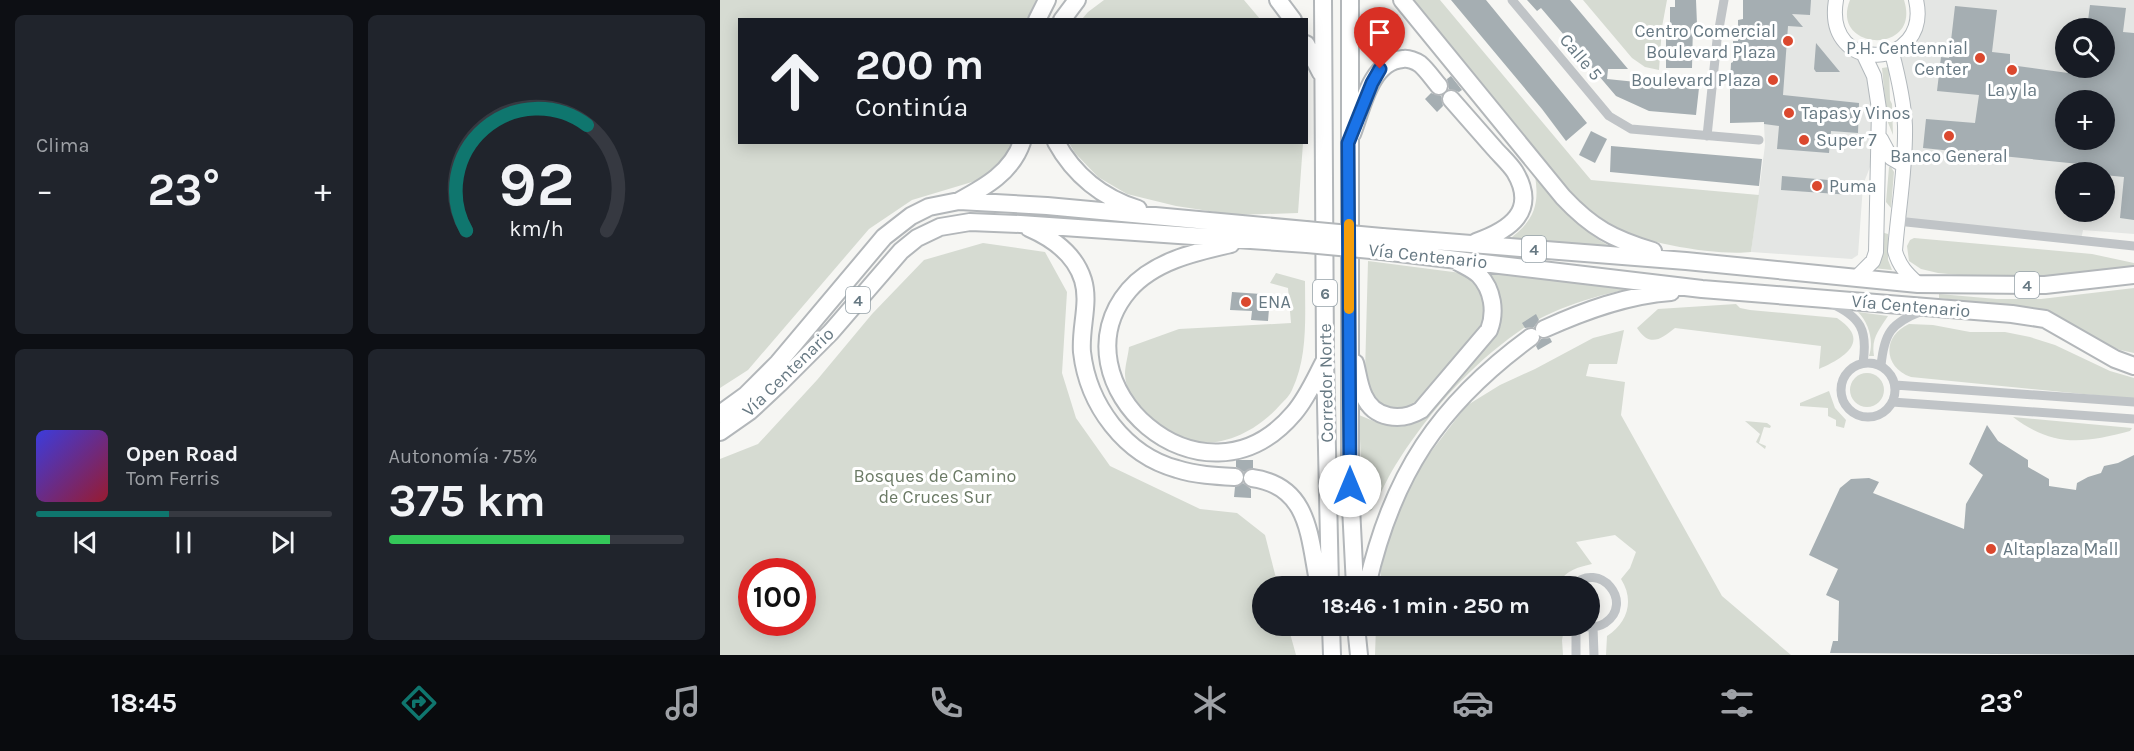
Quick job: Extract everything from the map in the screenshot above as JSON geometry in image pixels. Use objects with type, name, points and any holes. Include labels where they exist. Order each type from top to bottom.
[{"type":"highway","points":[[1038,18],[1047,0]]},
{"type":"highway","points":[[1064,18],[1077,0]]},
{"type":"highway","points":[[1278,0],[1292,18]]},
{"type":"highway","name":"Corredor Norte","points":[[1323,0],[1325,358],[1330,576]]},
{"type":"highway","name":"Corredor Norte","points":[[1350,0],[1349,342],[1350,486],[1354,576]]},
{"type":"highway","points":[[1402,0],[1578,213],[1597,228],[1622,242],[1686,261]]},
{"type":"highway","points":[[1308,48],[1323,78]]},
{"type":"highway","points":[[1348,143],[1372,83],[1380,69],[1392,60],[1406,58],[1419,63],[1439,86]]},
{"type":"highway","points":[[1451,99],[1515,171],[1523,190],[1524,204],[1516,219],[1498,234],[1471,244]]},
{"type":"highway","points":[[958,201],[982,189],[1004,171],[1013,161],[1021,144]]},
{"type":"highway","points":[[1057,144],[1075,170],[1098,190],[1128,206],[1162,217]]},
{"type":"highway","name":"Vía Centenario","points":[[720,414],[746,395],[778,363],[884,237],[919,211],[958,201],[1047,206],[1162,217],[1306,237],[1382,244],[1471,244],[1686,261],[1918,284],[2044,285],[2129,276]]},
{"type":"highway","name":"Vía Centenario","points":[[720,432],[750,411],[831,332],[889,263],[916,238],[940,226],[956,223],[1020,224],[1247,240],[1306,237]]},
{"type":"highway","points":[[1020,224],[1052,240],[1077,266],[1085,290],[1082,335],[1084,365],[1095,399],[1112,424],[1140,451],[1163,465],[1208,475],[1244,477],[1274,483],[1294,497],[1306,526],[1317,576]]},
{"type":"highway","points":[[1247,240],[1175,259],[1150,272],[1129,289],[1110,323],[1107,348],[1111,371],[1131,409],[1140,420],[1163,439],[1192,451],[1217,453],[1244,447],[1273,433],[1295,413],[1312,387],[1325,358]]},
{"type":"highway","name":"Vía Centenario","points":[[1382,244],[1452,258],[1702,289],[2012,314],[2045,320],[2115,359],[2134,366]]},
{"type":"highway","points":[[1349,342],[1364,397],[1374,409],[1384,415],[1402,417],[1421,410],[1489,330],[1493,320],[1491,298],[1485,283],[1478,274],[1452,258]]},
{"type":"highway","points":[[1368,576],[1389,510],[1405,473],[1448,411],[1504,357],[1537,333],[1578,313],[1663,292],[1702,289]]},
{"type":"highway","points":[[2045,320],[2116,352],[2134,357]]},
{"type":"highway","points":[[1358,636],[1359,655]]},
{"type":"street","name":"Calle 5","points":[[1512,0],[1609,116],[1631,129],[1707,136]]},
{"type":"street","points":[[1724,0],[1717,40],[1707,136],[1760,140]]},
{"type":"street","points":[[1836,0],[1833,14],[1838,33],[1852,49],[1864,55],[1878,56],[1892,53],[1904,45],[1912,35],[1917,22],[1916,0]]},
{"type":"street","points":[[1892,53],[1898,75],[1905,125],[1904,165],[1895,251],[1897,261],[1904,272],[1918,284]]},
{"type":"street","points":[[1856,278],[1873,261],[1876,252],[1880,134],[1877,90],[1874,76],[1864,55]]},
{"type":"street","points":[[1880,134],[1891,158],[1904,165]]},
{"type":"street","points":[[1878,183],[1889,216],[1897,221],[2134,246]]},
{"type":"street","points":[[1820,298],[1848,314],[1860,325],[1864,335],[1863,363]]},
{"type":"street","points":[[1881,366],[1887,333],[1904,319],[1931,307]]},
{"type":"street","points":[[1863,363],[1881,366],[1892,377],[1895,385],[1892,402],[1883,412],[1869,417],[1854,412],[1843,398],[1841,389],[1843,380],[1848,372],[1863,363]]},
{"type":"street","points":[[1895,385],[2134,402]]},
{"type":"street","points":[[1892,402],[2134,419]]},
{"type":"street","points":[[1600,580],[1609,584],[1616,599],[1613,615],[1600,626]]},
{"type":"street","points":[[1576,636],[1576,655]]},
{"type":"street","points":[[1593,636],[1594,655]]},
{"type":"shaded area","points":[[1783,0],[1836,0],[1833,14],[1874,76],[1874,134],[1870,167],[1863,185],[1858,255],[1852,259],[1751,252],[1765,145],[1761,64]]},
{"type":"shaded area","points":[[1916,0],[2134,0],[2134,234],[2083,230],[2081,240],[1897,221],[1903,165],[1892,53],[1904,45]]},
{"type":"green space","points":[[720,0],[1036,0],[1027,18],[738,18],[738,144],[1010,144],[999,167],[982,179],[912,200],[869,229],[748,370],[720,388]]},
{"type":"green space","points":[[1104,0],[1244,0],[1259,18],[1083,18]]},
{"type":"green space","points":[[1413,0],[1440,0],[1591,180],[1759,195],[1751,252],[1719,252],[1661,243],[1627,234],[1598,219],[1582,206],[1550,172]]},
{"type":"green space","points":[[1583,0],[1667,0],[1662,27],[1659,70],[1645,67],[1632,58]]},
{"type":"green space","points":[[1850,0],[1904,0],[1906,18],[1900,31],[1889,38],[1876,40],[1863,37],[1852,29],[1847,17]]},
{"type":"green space","points":[[1889,67],[1893,135],[1887,120],[1882,68]]},
{"type":"green space","points":[[1070,144],[1303,144],[1298,213],[1235,215],[1176,206],[1127,194],[1098,177]]},
{"type":"green space","points":[[1889,167],[1894,172],[1891,208],[1886,202]]},
{"type":"green space","points":[[1535,176],[1580,225],[1600,241],[1612,247],[1507,241],[1523,227],[1533,213],[1536,197]]},
{"type":"green space","points":[[1881,232],[1888,234],[1888,260],[1892,270],[1873,268]]},
{"type":"green space","points":[[1914,238],[2092,254],[2134,263],[2134,267],[2039,279],[2009,280],[1938,273],[1921,269],[1909,261],[1907,246]]},
{"type":"green space","name":"Bosques de Camino de Cruces Sur","points":[[983,243],[1045,252],[1067,292],[1062,373],[1076,418],[1110,466],[1200,509],[1237,513],[1265,535],[1275,576],[1252,576],[1252,636],[1291,636],[1296,655],[720,655],[720,459],[758,444],[817,380],[872,314],[924,260]]},
{"type":"green space","points":[[1368,261],[1461,273],[1478,284],[1485,296],[1485,322],[1413,408],[1393,410],[1386,408],[1374,399],[1367,383],[1365,373]]},
{"type":"green space","points":[[1482,271],[1650,286],[1581,301],[1532,323],[1501,345],[1453,389],[1412,440],[1396,464],[1372,510],[1363,511],[1359,415],[1392,426],[1412,424],[1432,408],[1460,378],[1486,347],[1495,333],[1501,316],[1499,294],[1488,276]]},
{"type":"green space","points":[[1276,273],[1305,281],[1305,323],[1301,364],[1287,397],[1255,427],[1235,437],[1213,443],[1201,443],[1176,437],[1151,421],[1133,399],[1127,386],[1125,371],[1129,347],[1179,329],[1291,323],[1288,288],[1270,283]]},
{"type":"green space","points":[[2134,288],[2134,353],[2120,350],[2005,306],[1939,298],[1939,294],[1997,299],[2041,299]]},
{"type":"green space","points":[[1736,304],[1740,308],[1750,310],[1837,318],[1847,326],[1853,341],[1845,354],[1819,369],[1821,346],[1675,328],[1656,340],[1651,340],[1637,328],[1658,309]]},
{"type":"green space","points":[[1858,312],[1888,316],[1875,339],[1874,356],[1869,356],[1870,332]]},
{"type":"green space","points":[[1909,324],[1933,325],[1970,332],[2005,332],[2055,345],[2110,371],[2134,378],[2134,399],[1911,377],[1895,366],[1889,351],[1894,336]]},
{"type":"green space","points":[[1624,330],[1617,364],[1589,364],[1586,376],[1625,382],[1621,415],[1722,596],[1791,655],[1606,655],[1607,636],[1620,625],[1627,611],[1628,595],[1621,579],[1630,568],[1636,552],[1615,535],[1576,542],[1592,564],[1580,567],[1564,576],[1381,576],[1390,533],[1404,495],[1424,461],[1466,406],[1500,385],[1593,338]]},
{"type":"green space","points":[[1867,373],[1879,378],[1884,390],[1879,402],[1867,407],[1855,402],[1850,390],[1855,378]]},
{"type":"green space","points":[[1829,391],[1835,408],[1846,420],[1844,428],[1836,426],[1836,420],[1828,416],[1828,408],[1800,406],[1800,403]]},
{"type":"green space","points":[[2013,417],[2132,428],[2130,431],[2098,438],[2070,440],[2042,434]]},
{"type":"green space","points":[[1745,421],[1767,423],[1771,426],[1770,428],[1764,427],[1759,443],[1766,446],[1765,449],[1756,442],[1760,434]]},
{"type":"green space","points":[[1376,636],[1563,636],[1563,655],[1375,655]]},
{"type":"building","points":[[1451,0],[1486,0],[1587,123],[1566,141]]},
{"type":"building","points":[[1527,0],[1570,0],[1628,69],[1608,69],[1607,79],[1656,84],[1666,89],[1666,85],[1699,88],[1696,115],[1649,111],[1616,96],[1541,8],[1537,11]]},
{"type":"building","points":[[1675,0],[1696,0],[1697,24],[1693,24],[1692,68],[1666,68],[1666,29],[1670,29],[1670,7],[1675,7]]},
{"type":"building","points":[[1743,0],[1811,0],[1810,15],[1792,14],[1803,27],[1788,26],[1783,95],[1859,103],[1858,133],[1831,131],[1829,153],[1777,149],[1779,126],[1764,124],[1764,122],[1730,123],[1733,41],[1738,41],[1738,20],[1743,19]]},
{"type":"building","points":[[2090,5],[2126,8],[2123,32],[2134,33],[2134,220],[2120,218],[2124,177],[2115,176],[2115,162],[2060,162],[1923,148],[1926,119],[1975,123],[1979,95],[1937,91],[1941,57],[1949,58],[1955,6],[1997,10],[1992,52],[2010,54],[2010,65],[2055,71],[2055,78],[2115,78],[2115,18],[2088,18]]},
{"type":"building","points":[[1816,43],[1840,72],[1816,72],[1814,69]]},
{"type":"building","points":[[1451,76],[1462,90],[1459,92],[1449,89],[1447,79]]},
{"type":"building","points":[[1431,93],[1441,96],[1443,106],[1437,112],[1425,99]]},
{"type":"building","points":[[1591,131],[1607,139],[1595,163],[1579,155]]},
{"type":"building","points":[[1611,146],[1762,159],[1759,186],[1610,172]]},
{"type":"building","name":"Puma","points":[[1782,176],[1852,182],[1851,195],[1781,190]]},
{"type":"building","name":"ENA","points":[[1232,292],[1261,294],[1260,309],[1269,309],[1268,321],[1251,320],[1252,311],[1230,310]]},
{"type":"building","points":[[1536,314],[1539,320],[1534,327],[1525,328],[1522,323]]},
{"type":"building","points":[[1550,338],[1552,342],[1538,350],[1536,346],[1541,339]]},
{"type":"building","name":"Altaplaza Mall","points":[[1987,425],[1998,441],[2028,460],[2028,467],[2049,479],[2049,486],[2076,490],[2077,483],[2101,473],[2104,466],[2118,463],[2134,455],[2134,655],[1830,653],[1833,641],[1838,641],[1839,601],[1826,595],[1838,569],[1809,555],[1840,488],[1851,479],[1869,478],[1879,482],[1873,493],[1964,529],[1966,504],[1983,475],[1969,464]]},
{"type":"building","points":[[1236,460],[1253,460],[1253,468],[1244,472],[1236,467]]},
{"type":"building","points":[[1243,483],[1251,489],[1251,498],[1234,497],[1235,487]]},
{"type":"slow traffic","points":[[1349,224],[1349,309]]},
{"type":"place","name":"Centro Comercial Boulevard Plaza","points":[[1788,41]]},
{"type":"place","name":"P.H. Centennial Center","points":[[1980,58]]},
{"type":"place","name":"La y la","points":[[2012,70]]},
{"type":"place","name":"Boulevard Plaza","points":[[1773,80]]},
{"type":"place","name":"Tapas y Vinos","points":[[1789,113]]},
{"type":"place","name":"Banco General","points":[[1949,136]]},
{"type":"place","name":"Super 7","points":[[1804,140]]},
{"type":"place","name":"Puma","points":[[1817,186]]},
{"type":"place","name":"ENA","points":[[1246,302]]},
{"type":"place","name":"Altaplaza Mall","points":[[1991,549]]},
{"type":"route","points":[[1350,486],[1348,143],[1380,69]]}]
